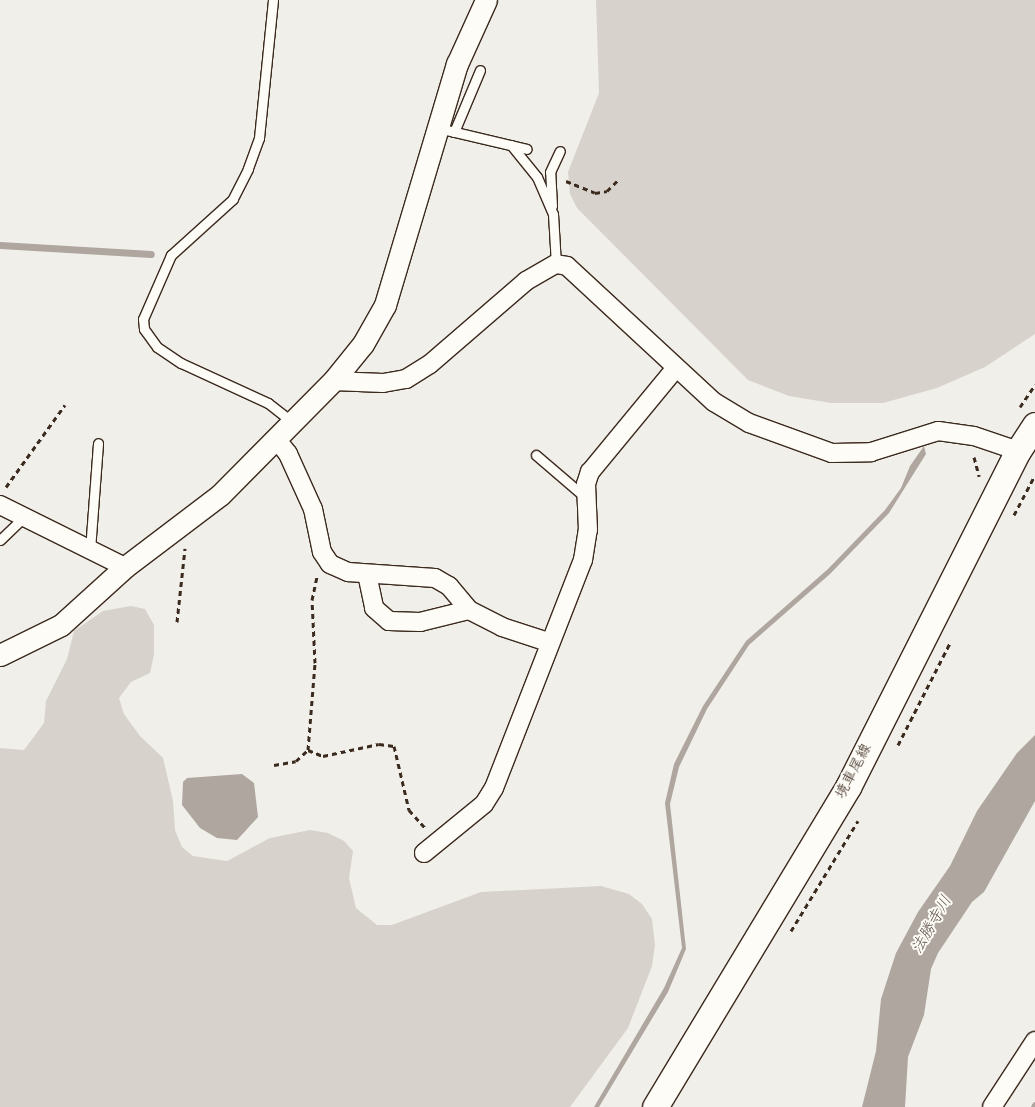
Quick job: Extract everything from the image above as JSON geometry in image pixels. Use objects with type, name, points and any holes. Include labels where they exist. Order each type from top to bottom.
[{"type":"main road","name":"境車尾線","points":[[655,1107],[848,787],[1018,451],[1025,420]]},
{"type":"street","points":[[2,657],[61,625],[125,567],[220,495],[334,381],[363,344],[385,306],[446,130],[457,64],[486,0]]},
{"type":"street","points":[[334,381],[383,383],[406,379],[430,364],[526,281],[556,264],[567,266],[675,369],[714,402],[749,423],[832,453],[872,452],[938,431],[974,436],[1018,451]]},
{"type":"street","points":[[424,853],[484,804],[494,788],[548,642],[583,560],[588,530],[586,484],[590,472],[675,369]]},
{"type":"street","points":[[276,439],[288,454],[313,509],[322,552],[330,564],[348,572],[436,578],[449,586],[469,610],[502,627],[548,642]]},
{"type":"street","points":[[0,505],[125,567]]},
{"type":"street","points":[[367,574],[374,608],[389,621],[420,622],[469,610]]},
{"type":"street","points":[[992,1107],[1035,1041]]},
{"type":"lane","points":[[273,0],[259,138],[248,169],[233,198],[171,255],[143,319],[144,329],[157,347],[180,363],[268,403],[292,422]]},
{"type":"lane","points":[[480,70],[446,130],[527,148]]},
{"type":"lane","points":[[511,145],[539,181],[553,214]]},
{"type":"lane","points":[[556,264],[550,174],[560,151]]},
{"type":"lane","points":[[539,181],[550,174]]},
{"type":"lane","points":[[90,550],[98,443]]},
{"type":"lane","points":[[536,454],[586,498]]},
{"type":"lane","points":[[0,540],[25,516]]},
{"type":"path","points":[[550,174],[595,193],[607,191],[618,180]]},
{"type":"path","points":[[1025,420],[1035,385]]},
{"type":"path","points":[[0,496],[65,405]]},
{"type":"path","points":[[177,622],[187,521]]},
{"type":"path","points":[[274,765],[296,761],[308,750],[315,663],[312,600],[322,552]]},
{"type":"path","points":[[308,750],[323,756],[379,744],[394,746],[409,810],[440,840]]},
{"type":"shaded area","points":[[596,0],[1035,0],[1035,334],[985,367],[937,388],[883,403],[831,403],[789,396],[748,380],[577,208],[570,194],[568,172],[599,93]]},
{"type":"shaded area","points":[[131,606],[145,609],[154,625],[154,654],[150,673],[131,682],[119,698],[124,714],[140,736],[163,758],[173,801],[175,830],[182,847],[193,856],[227,861],[270,838],[310,830],[328,833],[344,841],[353,851],[349,878],[356,908],[377,925],[392,925],[481,892],[601,886],[629,894],[642,904],[652,919],[655,945],[652,966],[628,1028],[570,1107],[0,1107],[0,748],[24,750],[44,723],[46,701],[67,659],[74,631],[103,611]]},
{"type":"water","points":[[924,446],[926,454],[889,513],[830,574],[749,645],[707,709],[679,767],[670,804],[686,949],[668,992],[599,1107],[594,1107],[664,988],[682,948],[665,803],[674,764],[703,706],[746,641],[828,569],[885,510],[901,488],[910,466]]},
{"type":"water","name":"法勝寺川","points":[[1035,735],[1035,801],[984,892],[972,902],[938,953],[931,969],[924,1015],[908,1057],[905,1107],[862,1107],[876,1051],[881,999],[896,953],[918,912],[950,866],[977,811],[1017,753]]},
{"type":"water","points":[[242,774],[254,783],[258,817],[237,840],[217,838],[200,828],[182,805],[183,782],[187,778]]},
{"type":"waterway","points":[[0,245],[151,254]]}]
